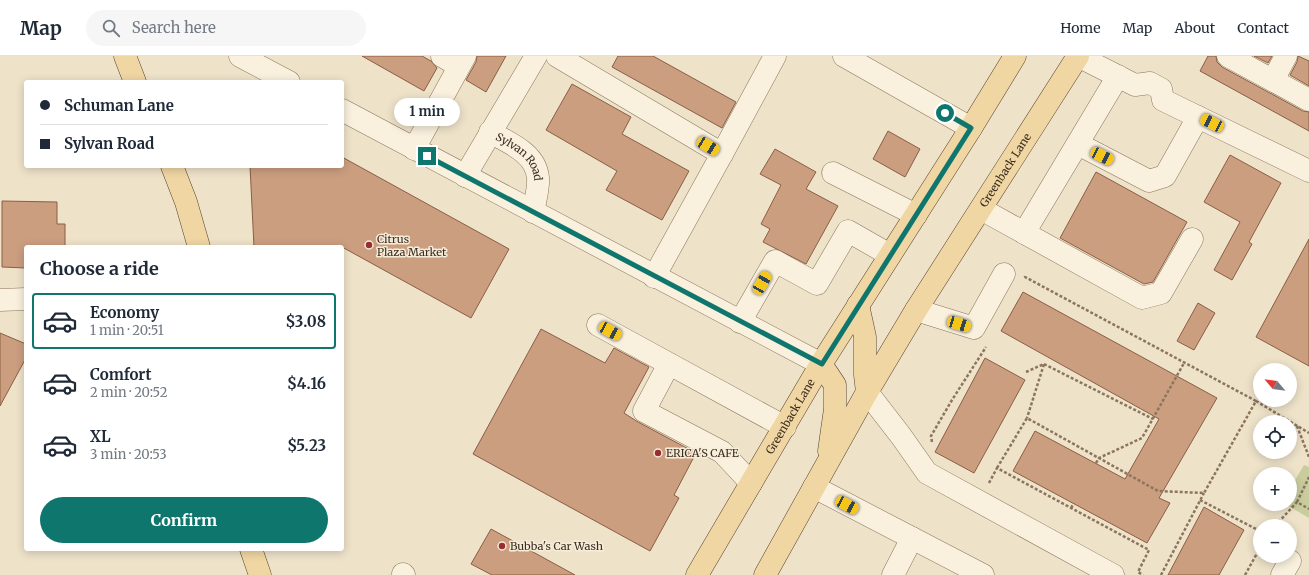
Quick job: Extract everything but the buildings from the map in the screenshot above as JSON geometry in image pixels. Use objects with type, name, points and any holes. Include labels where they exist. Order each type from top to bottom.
[{"type":"main road","points":[[125,56],[134,80]]},
{"type":"main road","name":"Greenback Lane","points":[[697,575],[858,305],[1015,56]]},
{"type":"main road","name":"Greenback Lane","points":[[765,575],[867,392],[916,310],[1078,56]]},
{"type":"main road","points":[[173,168],[186,202],[198,245]]},
{"type":"main road","points":[[858,305],[865,337],[864,371],[867,392]]},
{"type":"main road","points":[[822,364],[835,384],[835,410],[827,464]]},
{"type":"main road","points":[[252,551],[260,575]]},
{"type":"street","points":[[240,56],[285,80]]},
{"type":"street","points":[[465,176],[536,56]]},
{"type":"street","points":[[557,56],[722,154]]},
{"type":"street","points":[[654,277],[774,56]]},
{"type":"street","points":[[844,56],[971,128]]},
{"type":"street","points":[[1078,56],[1127,80],[1150,83],[1161,89],[1163,100],[1309,171]]},
{"type":"street","points":[[1228,56],[1309,100]]},
{"type":"street","points":[[1273,80],[1286,56]]},
{"type":"street","points":[[414,149],[455,59]]},
{"type":"street","points":[[1024,233],[1078,144],[1127,80]]},
{"type":"street","points":[[344,111],[654,277],[822,364]]},
{"type":"street","points":[[1078,144],[1149,181],[1165,176],[1198,117]]},
{"type":"street","name":"Sylvan Road","points":[[490,132],[519,149],[531,159],[539,179],[533,212]]},
{"type":"street","points":[[833,172],[916,215]]},
{"type":"street","points":[[981,209],[1142,298],[1161,293],[1192,239]]},
{"type":"street","points":[[740,322],[775,261],[817,284],[848,231],[890,255]]},
{"type":"street","points":[[916,310],[974,328],[1013,279]]},
{"type":"street","points":[[0,300],[24,299]]},
{"type":"street","points":[[598,325],[785,427]]},
{"type":"street","points":[[670,364],[644,412],[722,452],[751,483]]},
{"type":"street","points":[[867,392],[927,473],[1113,575]]},
{"type":"street","points":[[814,487],[912,538],[969,572]]},
{"type":"street","points":[[893,575],[912,538]]},
{"type":"path","points":[[1013,279],[1025,276],[1253,399]]},
{"type":"path","points":[[932,444],[931,436],[988,343]]},
{"type":"path","points":[[1096,464],[1099,458],[1142,438],[1184,363]]},
{"type":"path","points":[[1044,364],[1153,419]]},
{"type":"path","points":[[1026,372],[1044,364]]},
{"type":"path","points":[[988,485],[1027,418],[1044,364]]},
{"type":"path","points":[[1162,575],[1200,500],[1253,406]]},
{"type":"path","points":[[1266,407],[1280,415]]},
{"type":"path","points":[[1027,418],[1158,491],[1204,493]]},
{"type":"path","points":[[1297,425],[1309,432]]},
{"type":"path","points":[[1297,425],[1309,457]]},
{"type":"path","points":[[997,468],[1149,550],[1138,572],[1143,575]]},
{"type":"path","points":[[1309,477],[1297,502],[1309,509]]},
{"type":"path","points":[[1200,500],[1253,527]]},
{"type":"path","points":[[1071,508],[1074,504]]},
{"type":"path","points":[[1281,519],[1289,511]]},
{"type":"path","points":[[1245,575],[1253,561]]},
{"type":"green space","points":[[1304,465],[1309,467],[1309,518],[1297,511],[1297,477]]},
{"type":"place","name":"Citrus Plaza Market","points":[[369,245]]},
{"type":"place","name":"ERICA'S CAFE","points":[[658,453]]},
{"type":"place","name":"Bubba's Car Wash","points":[[502,546]]},
{"type":"route","points":[[427,156],[822,364],[971,128],[945,113]]}]
